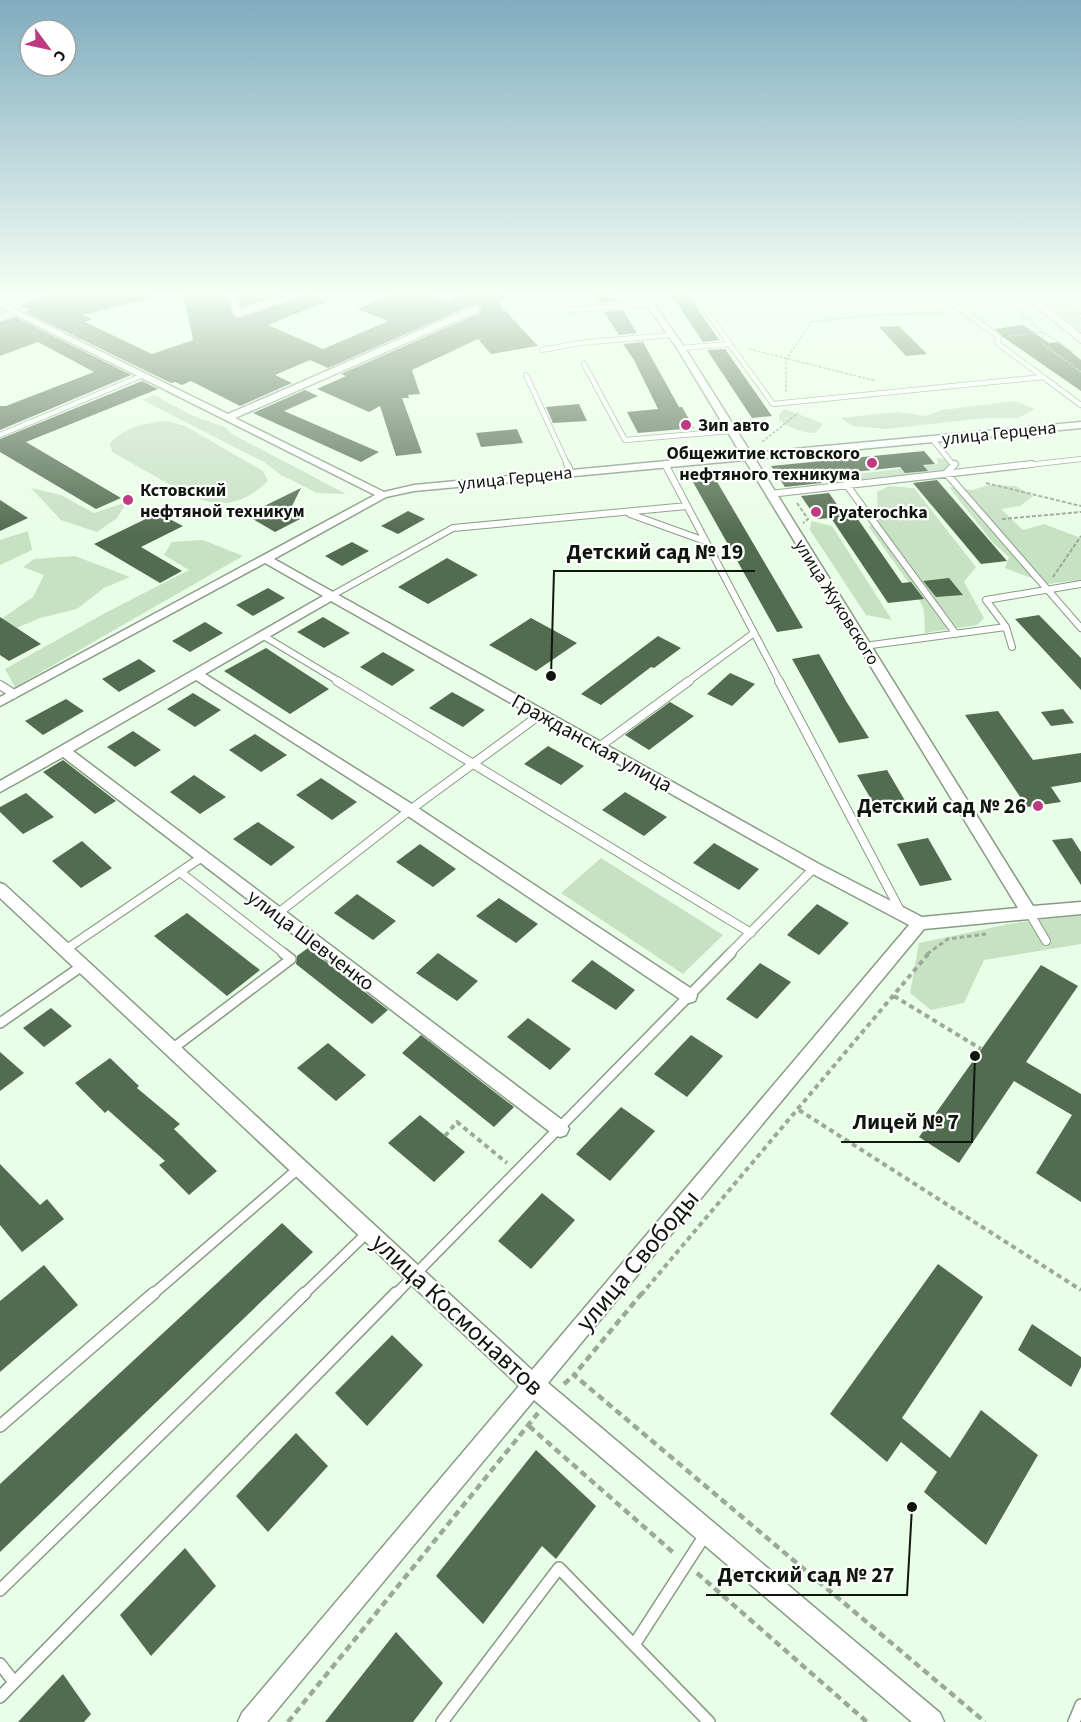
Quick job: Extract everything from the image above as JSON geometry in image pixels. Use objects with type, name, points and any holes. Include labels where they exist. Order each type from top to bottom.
[{"type":"street","points":[[136,373],[383,495]]},
{"type":"street","points":[[226,418],[328,373]]},
{"type":"street","name":"улица Жуковского","points":[[696,373],[1030,914]]},
{"type":"street","name":"улица Герцена","points":[[0,702],[383,495],[414,488],[1081,425]]},
{"type":"street","name":"Гражданская улица","points":[[266,559],[814,868],[920,923]]},
{"type":"street","points":[[0,787],[331,596]]},
{"type":"street","points":[[196,674],[410,810],[689,996]]},
{"type":"street","name":"улица Шевченко","points":[[63,750],[560,1129]]},
{"type":"street","name":"улица Космонавтов","points":[[0,890],[540,1391],[709,1531],[931,1722]]},
{"type":"street","points":[[920,923],[1081,908]]},
{"type":"street","name":"улица Свободы","points":[[251,1722],[540,1391],[920,923]]},
{"type":"lane","points":[[590,373],[625,440],[730,430]]},
{"type":"lane","points":[[751,373],[773,404],[1043,377]]},
{"type":"lane","points":[[1038,373],[1081,405]]},
{"type":"lane","points":[[526,375],[571,473]]},
{"type":"lane","points":[[0,435],[141,376]]},
{"type":"lane","points":[[933,440],[955,465],[946,473]]},
{"type":"lane","points":[[770,494],[1081,459]]},
{"type":"lane","points":[[665,464],[903,914]]},
{"type":"lane","points":[[946,473],[1081,628]]},
{"type":"lane","points":[[846,484],[956,634]]},
{"type":"lane","points":[[331,596],[453,528],[687,506]]},
{"type":"lane","points":[[626,512],[705,541]]},
{"type":"lane","points":[[1012,647],[1006,627],[986,600],[1045,588],[1081,584]]},
{"type":"lane","points":[[864,646],[1006,627]]},
{"type":"lane","points":[[599,747],[754,633]]},
{"type":"lane","points":[[262,635],[751,933]]},
{"type":"lane","points":[[0,685],[14,694]]},
{"type":"lane","points":[[277,914],[410,810],[541,714]]},
{"type":"lane","points":[[65,950],[202,857]]},
{"type":"lane","points":[[0,1696],[416,1276],[814,868]]},
{"type":"lane","points":[[172,1049],[291,958],[180,872]]},
{"type":"lane","points":[[1030,914],[1046,941]]},
{"type":"lane","points":[[0,1023],[82,966]]},
{"type":"lane","points":[[0,1426],[300,1167]]},
{"type":"lane","points":[[0,1590],[369,1231]]},
{"type":"lane","points":[[634,1645],[709,1531]]},
{"type":"lane","points":[[442,1722],[559,1568],[709,1722]]},
{"type":"lane","points":[[0,1664],[14,1682]]},
{"type":"lane","points":[[1074,1722],[1081,1705]]},
{"type":"path","points":[[755,447],[799,414],[789,402],[785,386],[785,373]]},
{"type":"path","points":[[842,373],[879,382]]},
{"type":"path","points":[[980,482],[1081,506]]},
{"type":"path","points":[[987,520],[1081,512]]},
{"type":"path","points":[[1045,588],[1081,536]]},
{"type":"path","points":[[288,1722],[529,1426],[540,1391],[574,1376],[930,951],[948,939],[993,933]]},
{"type":"path","points":[[894,996],[981,1049]]},
{"type":"path","points":[[799,1110],[1081,1290]]},
{"type":"path","points":[[445,1136],[457,1122],[517,1172]]},
{"type":"path","points":[[574,1376],[985,1722]]},
{"type":"green space","points":[[154,395],[193,416],[225,427],[232,434],[346,494],[317,493],[281,475],[264,462],[142,400]]},
{"type":"green space","points":[[1015,401],[1035,409],[1018,418],[986,418],[885,429],[853,426],[840,418],[897,412],[926,416],[942,410]]},
{"type":"green space","points":[[784,409],[822,423],[822,426],[815,433],[792,428],[779,420],[779,415]]},
{"type":"green space","points":[[167,421],[185,426],[263,471],[268,481],[242,499],[217,503],[205,501],[179,490],[112,452],[110,443],[122,433],[144,425]]},
{"type":"green space","points":[[937,458],[956,460],[958,466],[943,479],[889,484],[837,482],[826,478],[938,464]]},
{"type":"green space","points":[[989,485],[1015,486],[1033,496],[1020,506],[1001,509],[1023,530],[1044,524],[1081,538],[1081,580],[1047,584],[1005,568],[1009,557],[993,543],[949,487],[972,490]]},
{"type":"green space","points":[[889,486],[914,488],[976,567],[964,582],[984,618],[977,625],[925,633],[924,611],[918,596],[869,527],[878,516],[877,492]]},
{"type":"green space","points":[[31,488],[61,495],[94,513],[127,502],[117,518],[97,532],[61,520]]},
{"type":"green space","points":[[811,521],[832,526],[892,620],[866,615],[810,530]]},
{"type":"green space","points":[[28,531],[32,550],[0,565],[0,540]]},
{"type":"green space","points":[[203,540],[243,556],[15,687],[5,669],[107,612],[189,570],[164,555],[172,542]]},
{"type":"green space","points":[[75,556],[130,577],[104,588],[77,609],[40,618],[0,635],[0,620],[33,597],[44,575],[23,567],[34,559]]},
{"type":"green space","points":[[601,858],[723,935],[683,974],[561,893]]},
{"type":"green space","points":[[1081,915],[1081,944],[984,960],[964,1003],[931,1010],[910,993],[919,943],[1014,923]]},
{"type":"building","points":[[90,373],[131,375],[0,430],[0,406],[6,406]]},
{"type":"building","points":[[151,373],[279,373],[275,375],[292,383],[240,406],[191,381],[182,385],[171,383]]},
{"type":"building","points":[[413,373],[420,394],[402,398],[422,453],[396,456],[380,406],[369,412],[317,389],[346,376],[341,374]]},
{"type":"building","points":[[641,373],[660,373],[694,428],[638,433],[627,412],[658,409]]},
{"type":"building","points":[[722,373],[742,373],[772,416],[752,418]]},
{"type":"building","points":[[1056,373],[1081,373],[1081,391]]},
{"type":"building","points":[[142,381],[158,389],[26,442],[121,498],[96,509],[0,452],[0,439]]},
{"type":"building","points":[[305,390],[318,396],[284,411],[379,452],[361,462],[253,413]]},
{"type":"building","points":[[579,404],[587,421],[553,423],[546,407]]},
{"type":"building","points":[[517,429],[523,443],[481,447],[476,433]]},
{"type":"building","name":"Общежитие кстовского нефтяного техникума","points":[[924,451],[935,464],[923,465],[928,471],[905,473],[900,467],[816,476],[822,483],[785,487],[771,466]]},
{"type":"building","points":[[716,480],[803,628],[777,632],[693,482]]},
{"type":"building","points":[[937,480],[1007,561],[981,564],[913,483]]},
{"type":"building","points":[[301,488],[290,510],[304,517],[275,532],[246,515]]},
{"type":"building","points":[[829,493],[845,516],[836,517],[855,515],[902,583],[911,582],[924,599],[888,603],[831,518],[817,519],[801,496]]},
{"type":"building","points":[[0,500],[28,518],[0,531]]},
{"type":"building","points":[[408,511],[425,519],[398,534],[381,526]]},
{"type":"building","points":[[158,513],[183,526],[141,547],[182,571],[160,583],[94,544]]},
{"type":"building","points":[[352,542],[369,551],[342,566],[325,556]]},
{"type":"building","points":[[447,558],[478,575],[428,604],[398,587]]},
{"type":"building","points":[[949,578],[963,595],[936,597],[923,581]]},
{"type":"building","points":[[268,588],[285,598],[253,616],[236,605]]},
{"type":"building","points":[[1039,615],[1081,658],[1081,690],[1015,619]]},
{"type":"building","points":[[0,617],[41,644],[9,661],[0,655]]},
{"type":"building","points":[[323,617],[350,633],[324,648],[297,632]]},
{"type":"building","points":[[531,618],[577,643],[536,671],[489,645]]},
{"type":"building","points":[[205,622],[223,633],[190,652],[172,641]]},
{"type":"building","points":[[658,636],[681,648],[654,668],[651,667],[601,705],[581,694]]},
{"type":"building","points":[[266,648],[329,689],[290,714],[224,671]]},
{"type":"building","points":[[383,652],[415,670],[392,686],[360,667]]},
{"type":"building","points":[[819,654],[869,738],[839,743],[792,659]]},
{"type":"building","points":[[139,659],[156,671],[119,692],[102,679]]},
{"type":"building","points":[[730,673],[755,684],[732,706],[707,694]]},
{"type":"building","points":[[452,692],[485,710],[463,727],[429,708]]},
{"type":"building","points":[[193,693],[221,710],[195,727],[167,709]]},
{"type":"building","points":[[66,699],[84,711],[43,735],[25,721]]},
{"type":"building","points":[[670,702],[694,716],[649,750],[625,735]]},
{"type":"building","points":[[1063,709],[1074,723],[1051,726],[1041,712]]},
{"type":"building","points":[[998,711],[1033,760],[1081,753],[1081,782],[1051,787],[1061,802],[1027,807],[965,715]]},
{"type":"building","points":[[133,731],[161,750],[135,767],[107,747]]},
{"type":"building","points":[[255,734],[287,755],[261,772],[229,750]]},
{"type":"building","points":[[548,746],[584,766],[561,785],[524,764]]},
{"type":"building","points":[[63,760],[116,801],[95,814],[43,772]]},
{"type":"building","points":[[887,770],[910,809],[879,813],[857,775]]},
{"type":"building","points":[[194,775],[226,797],[200,814],[170,792]]},
{"type":"building","points":[[321,778],[357,802],[332,820],[296,795]]},
{"type":"building","points":[[625,792],[667,817],[644,836],[602,810]]},
{"type":"building","points":[[26,793],[54,817],[23,834],[0,812],[0,807]]},
{"type":"building","points":[[258,822],[295,847],[271,866],[233,839]]},
{"type":"building","points":[[928,838],[952,880],[920,886],[897,844]]},
{"type":"building","points":[[1072,838],[1081,852],[1081,885],[1052,840]]},
{"type":"building","points":[[82,841],[112,868],[81,888],[52,861]]},
{"type":"building","points":[[714,843],[759,869],[739,890],[693,863]]},
{"type":"building","points":[[420,844],[456,869],[433,887],[396,862]]},
{"type":"building","points":[[357,894],[396,921],[373,940],[334,913]]},
{"type":"building","points":[[499,898],[538,924],[516,943],[476,916]]},
{"type":"building","points":[[817,904],[849,923],[819,955],[787,935]]},
{"type":"building","points":[[187,913],[260,970],[227,996],[154,936]]},
{"type":"building","points":[[308,948],[388,1010],[372,1024],[296,964],[297,956]]},
{"type":"building","points":[[438,953],[478,981],[457,1001],[416,973]]},
{"type":"building","points":[[592,960],[635,990],[616,1010],[571,981]]},
{"type":"building","points":[[760,963],[791,982],[757,1019],[726,999]]},
{"type":"building","points":[[1041,965],[1078,986],[1026,1062],[1081,1094],[1081,1202],[1036,1173],[1072,1115],[1014,1081],[959,1163],[919,1137]]},
{"type":"building","points":[[51,1008],[72,1026],[44,1047],[23,1028]]},
{"type":"building","points":[[528,1018],[571,1049],[550,1070],[507,1037]]},
{"type":"building","points":[[421,1035],[514,1107],[494,1127],[402,1053]]},
{"type":"building","points":[[691,1035],[723,1056],[687,1097],[654,1074]]},
{"type":"building","points":[[328,1043],[366,1075],[336,1101],[297,1068]]},
{"type":"building","points":[[0,1052],[24,1073],[0,1091]]},
{"type":"building","points":[[110,1058],[139,1086],[137,1088],[180,1124],[174,1129],[217,1171],[189,1195],[159,1165],[165,1161],[108,1110],[105,1113],[75,1083]]},
{"type":"building","points":[[621,1107],[655,1131],[610,1181],[576,1154]]},
{"type":"building","points":[[420,1115],[465,1152],[434,1182],[388,1143]]},
{"type":"building","points":[[0,1164],[40,1205],[47,1199],[64,1219],[22,1252],[0,1225]]},
{"type":"building","points":[[542,1193],[575,1220],[531,1269],[498,1241]]},
{"type":"building","points":[[282,1223],[313,1252],[0,1552],[0,1484]]},
{"type":"building","points":[[938,1264],[983,1297],[902,1418],[950,1458],[981,1410],[1038,1455],[986,1545],[924,1492],[937,1472],[901,1442],[887,1462],[830,1414]]},
{"type":"building","points":[[44,1265],[78,1305],[0,1372],[0,1301]]},
{"type":"building","points":[[1032,1324],[1081,1357],[1081,1367],[1071,1387],[1018,1350]]},
{"type":"building","points":[[392,1335],[423,1365],[367,1426],[335,1393]]},
{"type":"building","points":[[296,1433],[328,1466],[268,1532],[236,1496]]},
{"type":"building","points":[[536,1450],[596,1506],[556,1559],[542,1546],[483,1624],[436,1576]]},
{"type":"building","points":[[185,1548],[216,1586],[151,1656],[120,1615]]},
{"type":"building","points":[[396,1632],[443,1683],[413,1722],[325,1722]]},
{"type":"building","points":[[63,1674],[91,1714],[84,1722],[18,1722]]},
{"type":"place","name":"Зип авто","points":[[686,425]]},
{"type":"place","name":"Общежитие кстовского нефтяного техникума","points":[[872,463]]},
{"type":"place","name":"Кстовский нефтяной техникум","points":[[128,500]]},
{"type":"place","name":"Pyaterochka","points":[[816,512]]},
{"type":"place","name":"Детский сад № 19","points":[[551,676]]},
{"type":"place","name":"Детский сад № 26","points":[[1038,806]]},
{"type":"place","name":"Лицей № 7","points":[[975,1056]]},
{"type":"place","name":"Детский сад № 27","points":[[912,1507]]}]
